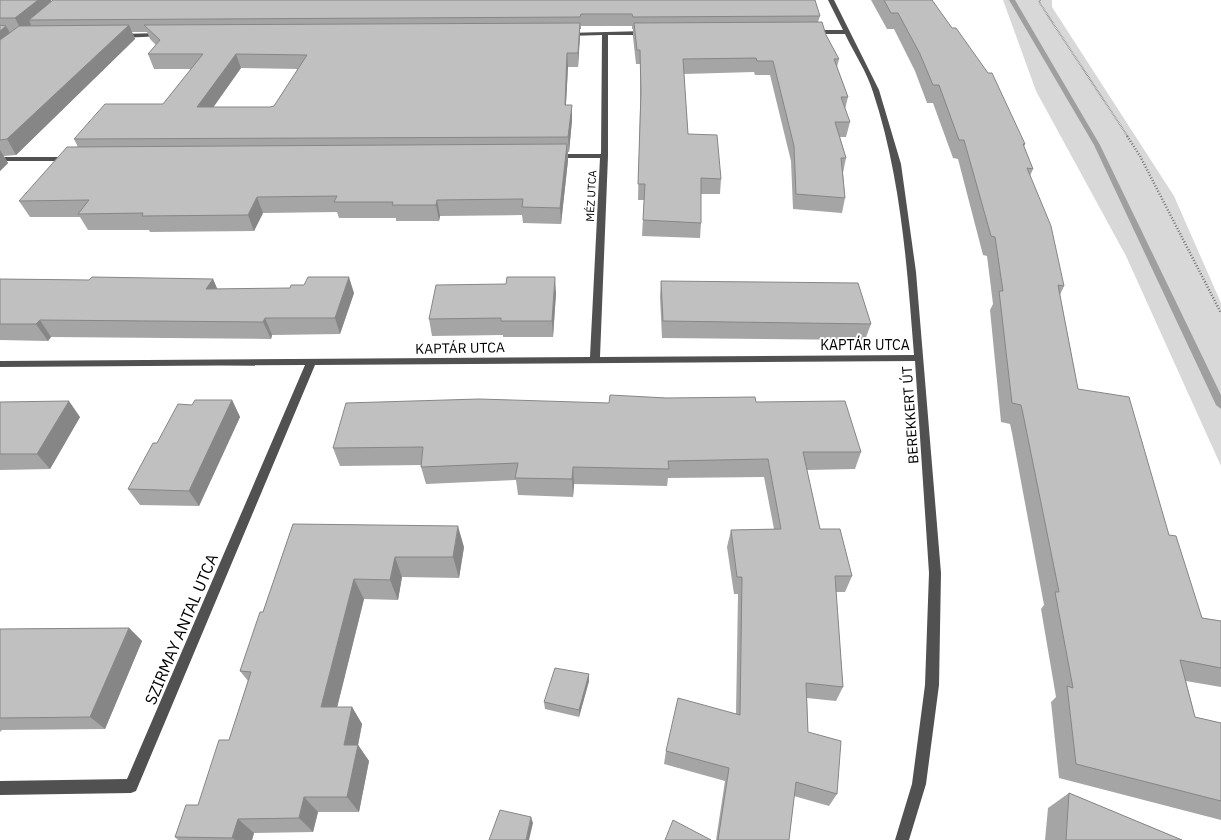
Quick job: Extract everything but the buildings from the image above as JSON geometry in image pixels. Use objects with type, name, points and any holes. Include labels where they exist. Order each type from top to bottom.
[{"type":"street","name":"BEREKKERT ÚT","points":[[831,0],[876,90],[897,164],[912,272],[920,358],[935,573],[932,685],[919,784],[902,840]]},
{"type":"street","points":[[808,32],[847,32]]},
{"type":"street","points":[[556,34],[654,33]]},
{"type":"street","name":"MÉZ UTCA","points":[[595,360],[604,156],[605,34]]},
{"type":"street","points":[[114,36],[173,35]]},
{"type":"street","points":[[544,156],[604,156]]},
{"type":"street","points":[[0,159],[79,158]]},
{"type":"street","name":"KAPTÁR UTCA","points":[[0,364],[312,364],[920,358]]},
{"type":"street","name":"SZIRMAY ANTAL UTCA","points":[[0,788],[131,786],[312,364]]},
{"type":"path","points":[[1040,0],[1039,2],[1140,156],[1221,313]]},
{"type":"shaded area","points":[[1003,0],[1052,0],[1052,7],[1174,196],[1221,303],[1221,466],[1126,256],[1036,91]]},
{"type":"waterway","points":[[1012,0],[1097,145],[1221,405]]}]
